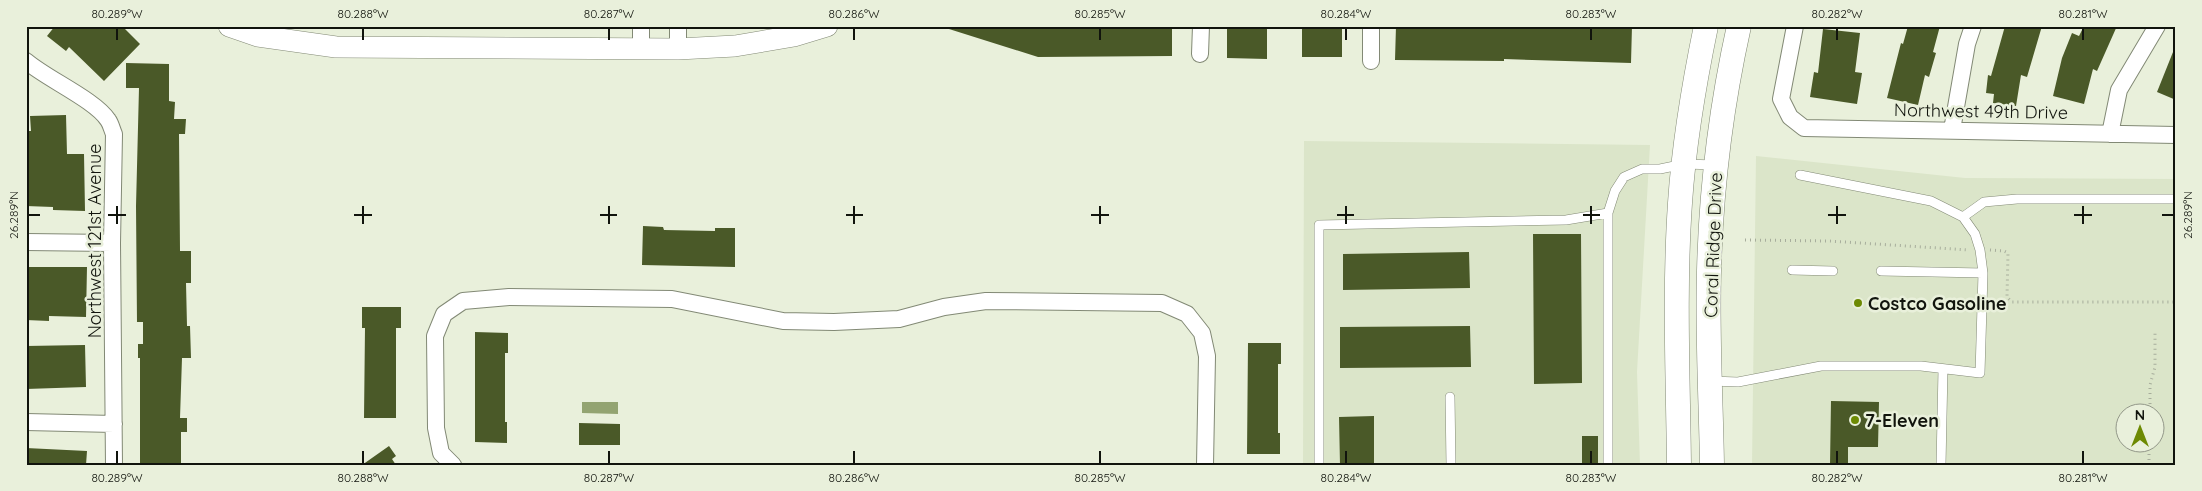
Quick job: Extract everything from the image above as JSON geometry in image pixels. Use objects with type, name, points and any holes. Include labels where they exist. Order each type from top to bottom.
[{"type":"main road","name":"Coral Ridge Drive","points":[[1680,465],[1677,292],[1680,210],[1694,88],[1706,26]]},
{"type":"main road","name":"Coral Ridge Drive","points":[[1712,465],[1709,266],[1716,165],[1739,26]]},
{"type":"street","points":[[229,26],[258,36],[336,46],[678,49],[735,46],[794,36],[827,26]]},
{"type":"street","points":[[642,26],[642,48]]},
{"type":"street","points":[[678,26],[678,49]]},
{"type":"street","points":[[1200,54],[1201,26]]},
{"type":"street","points":[[1371,26],[1371,61]]},
{"type":"street","name":"Northwest 49th Drive","points":[[1795,26],[1781,99],[1790,117],[1804,128],[2176,135]]},
{"type":"street","points":[[1952,130],[1967,44],[1973,26]]},
{"type":"street","points":[[2110,134],[2119,90],[2157,26]]},
{"type":"street","name":"Northwest 121st Avenue","points":[[26,61],[38,71],[95,107],[108,119],[114,134],[112,243],[114,465]]},
{"type":"street","points":[[26,242],[112,243]]},
{"type":"street","points":[[453,465],[441,453],[436,428],[434,336],[444,314],[463,301],[518,297],[672,299],[783,321],[898,319],[944,307],[986,302],[1162,303],[1187,314],[1202,333],[1207,356],[1205,465]]},
{"type":"street","points":[[26,422],[114,424]]},
{"type":"lane","points":[[1608,465],[1608,213],[1615,191],[1624,177],[1642,169],[1660,169],[1684,164],[1716,165]]},
{"type":"lane","points":[[1711,381],[1738,382],[1821,366],[1921,366],[1980,373],[1983,272],[1980,250],[1975,234],[1962,217],[1931,201],[1800,175]]},
{"type":"lane","points":[[1962,217],[1984,202],[2017,199],[2176,199]]},
{"type":"lane","points":[[1319,465],[1319,225],[1566,220],[1608,213]]},
{"type":"lane","points":[[1792,270],[1833,271]]},
{"type":"lane","points":[[1882,272],[1983,272]]},
{"type":"lane","points":[[1942,465],[1943,369]]},
{"type":"lane","points":[[1450,397],[1451,465]]},
{"type":"path","points":[[2150,404],[2150,385],[2155,367],[2155,331]]},
{"type":"shaded area","points":[[1304,141],[1650,145],[1637,372],[1640,465],[1303,465]]},
{"type":"shaded area","points":[[1756,156],[1965,178],[2176,179],[2176,465],[1752,465]]},
{"type":"shaded area","points":[[582,402],[618,402],[618,414],[582,413]]},
{"type":"building","points":[[55,26],[122,26],[140,44],[104,81],[69,47],[66,51],[47,36]]},
{"type":"building","points":[[949,26],[1172,26],[1172,56],[1038,57],[949,29]]},
{"type":"building","points":[[1227,26],[1267,26],[1267,59],[1227,58]]},
{"type":"building","points":[[1302,26],[1342,26],[1342,57],[1302,57]]},
{"type":"building","points":[[1396,26],[1632,26],[1631,63],[1504,59],[1504,61],[1395,60]]},
{"type":"building","points":[[1908,26],[1940,26],[1933,52],[1936,53],[1929,77],[1925,75],[1918,105],[1887,98],[1901,43],[1903,44]]},
{"type":"building","points":[[2005,26],[2042,26],[2027,77],[2021,75],[2016,106],[1993,103],[1994,94],[1986,93],[1988,75],[1991,76]]},
{"type":"building","points":[[2084,26],[2117,26],[2097,71],[2093,69],[2084,104],[2053,96],[2062,58],[2072,33],[2079,36]]},
{"type":"building","points":[[1823,29],[1860,33],[1855,72],[1862,73],[1857,104],[1810,97],[1814,72],[1818,73]]},
{"type":"building","points":[[2176,47],[2176,100],[2157,92]]},
{"type":"building","points":[[126,63],[169,64],[169,101],[175,102],[174,119],[186,119],[185,134],[179,134],[180,251],[191,251],[191,283],[186,283],[187,326],[190,326],[191,358],[182,358],[180,418],[187,418],[187,432],[181,432],[181,465],[140,464],[140,358],[138,358],[138,344],[143,344],[143,322],[137,322],[136,206],[139,88],[126,88]]},
{"type":"building","points":[[66,115],[67,154],[84,154],[85,211],[53,210],[53,207],[26,206],[26,131],[31,131],[30,116]]},
{"type":"building","points":[[643,226],[663,227],[664,230],[715,231],[715,228],[735,228],[735,267],[642,265]]},
{"type":"building","points":[[1533,234],[1581,234],[1582,383],[1534,384]]},
{"type":"building","points":[[1469,252],[1470,288],[1343,290],[1343,254]]},
{"type":"building","points":[[26,267],[87,267],[86,317],[49,316],[49,321],[26,320]]},
{"type":"building","points":[[362,307],[401,307],[401,328],[396,328],[396,418],[364,418],[365,328],[362,328]]},
{"type":"building","points":[[1470,326],[1471,367],[1340,368],[1340,327]]},
{"type":"building","points":[[475,332],[508,333],[508,353],[505,353],[505,422],[507,422],[507,443],[475,442]]},
{"type":"building","points":[[1248,343],[1281,343],[1281,364],[1278,364],[1278,433],[1280,433],[1280,454],[1247,454]]},
{"type":"building","points":[[85,345],[86,387],[26,389],[26,346]]},
{"type":"building","name":"7-Eleven","points":[[1831,401],[1879,402],[1878,447],[1848,447],[1848,465],[1830,465]]},
{"type":"building","points":[[1374,416],[1374,465],[1340,465],[1339,417]]},
{"type":"building","points":[[579,423],[620,424],[620,445],[579,445]]},
{"type":"building","points":[[1582,436],[1598,436],[1598,465],[1582,465]]},
{"type":"building","points":[[389,446],[396,456],[392,459],[396,465],[362,465]]},
{"type":"building","points":[[26,448],[87,451],[86,465],[26,465]]},
{"type":"place","name":"Costco Gasoline","points":[[1858,303]]},
{"type":"place","name":"7-Eleven","points":[[1855,420]]}]
